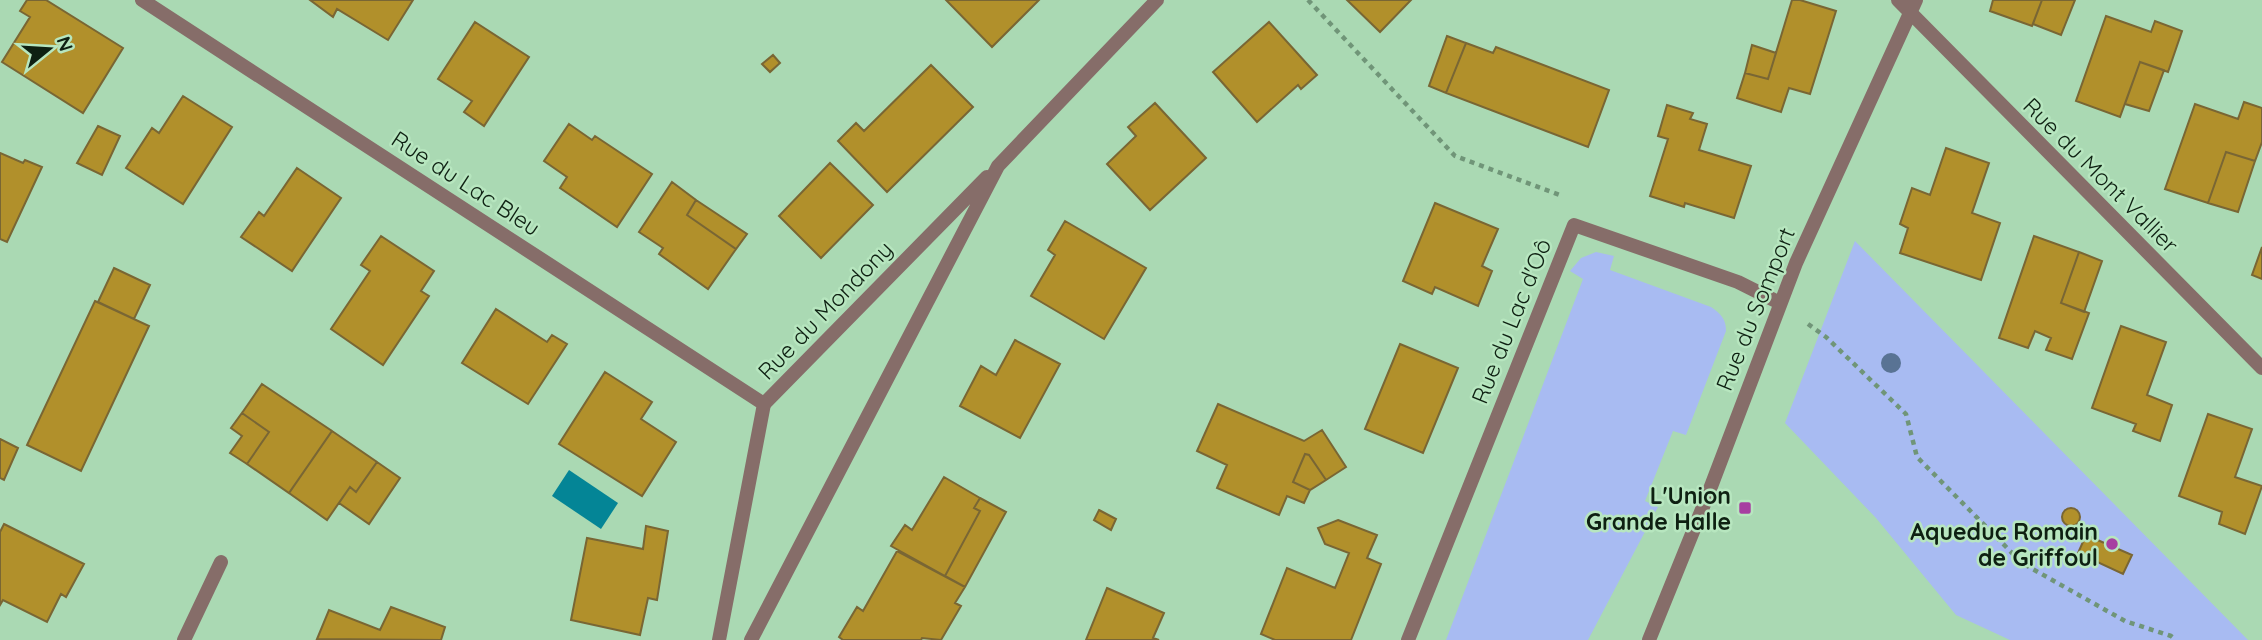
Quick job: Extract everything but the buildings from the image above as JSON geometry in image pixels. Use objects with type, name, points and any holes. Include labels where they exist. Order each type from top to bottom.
[{"type":"street","name":"Rue du Lac Bleu","points":[[142,0],[764,404]]},
{"type":"street","name":"Rue du Mondony","points":[[719,640],[764,404],[1157,0]]},
{"type":"street","points":[[1898,0],[1913,6]]},
{"type":"street","name":"Rue du Somport","points":[[1649,640],[1801,251],[1913,6]]},
{"type":"street","name":"Rue du Mont Vallier","points":[[1913,6],[2262,368]]},
{"type":"street","name":"Rue du Mondony","points":[[751,640],[998,166]]},
{"type":"street","name":"Rue du Lac d'Oô","points":[[1408,640],[1574,225],[1738,282],[1780,303]]},
{"type":"street","points":[[184,640],[221,562]]},
{"type":"path","points":[[1308,0],[1455,156],[1573,200],[1574,225]]},
{"type":"path","points":[[1780,303],[1826,337],[1906,414],[1917,457],[2022,564],[2125,621],[2176,640]]},
{"type":"shaded area","points":[[1855,241],[2248,640],[2010,640],[1956,615],[1876,518],[1785,423]]},
{"type":"shaded area","points":[[1596,252],[1614,256],[1610,270],[1711,307],[1724,320],[1726,331],[1686,435],[1673,431],[1645,501],[1658,507],[1588,640],[1446,640],[1583,279],[1570,271],[1581,258]]},
{"type":"shaded area","points":[[569,470],[618,503],[601,529],[552,496]]},
{"type":"place","name":"L'Union Grande Halle","points":[[1745,508]]},
{"type":"place","name":"Aqueduc Romain de Griffoul","points":[[2112,544]]}]
